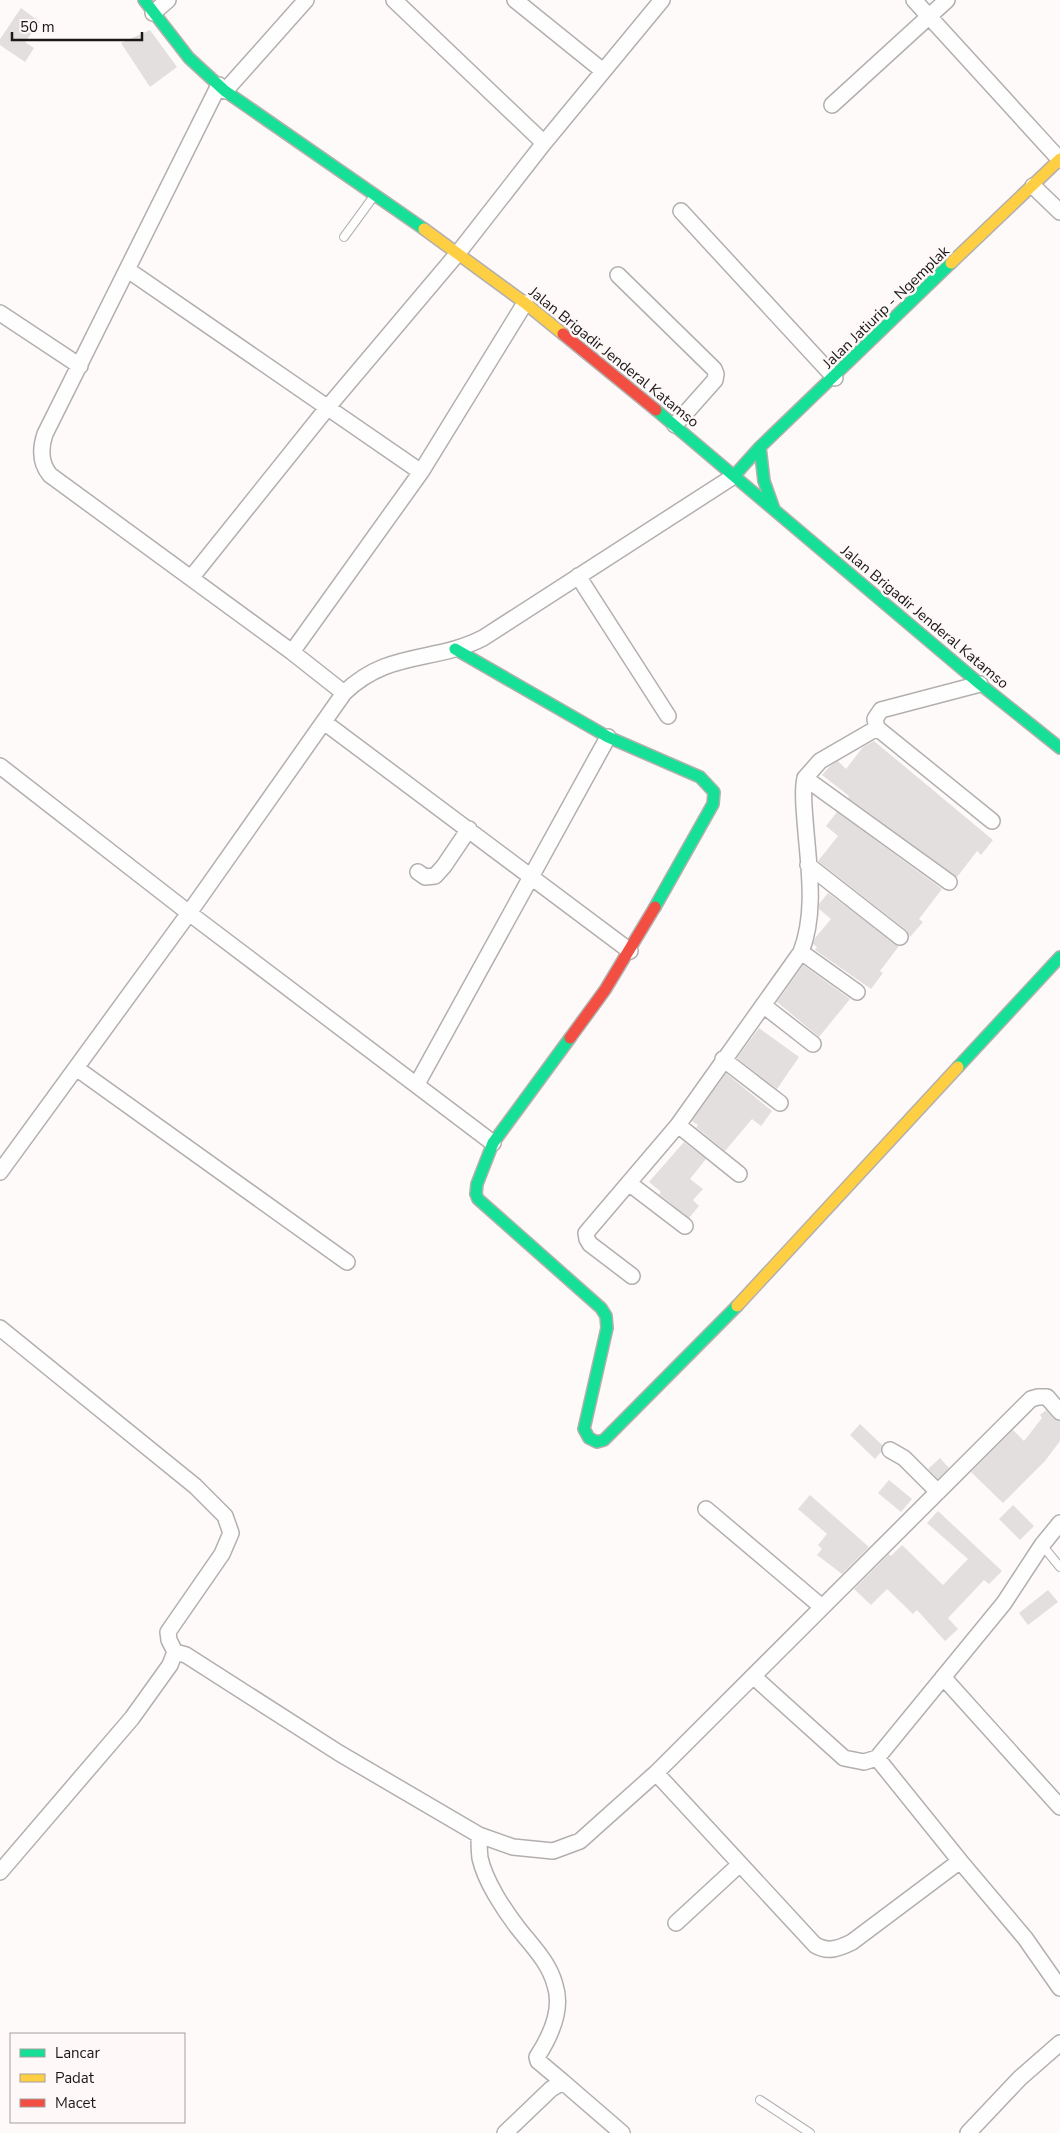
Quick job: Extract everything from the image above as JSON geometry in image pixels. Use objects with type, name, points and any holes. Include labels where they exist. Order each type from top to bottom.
[{"type":"street","name":"Jalan Brigadir Jenderal Katamso","points":[[144,0],[189,58],[222,88],[458,253],[525,303],[775,510],[980,684],[1060,748]]},
{"type":"street","points":[[153,13],[168,0]]},
{"type":"street","points":[[394,0],[544,143]]},
{"type":"street","points":[[516,0],[602,71]]},
{"type":"street","points":[[191,578],[328,407],[458,253],[602,71],[662,0]]},
{"type":"street","points":[[914,0],[1060,160]]},
{"type":"street","points":[[832,106],[947,0]]},
{"type":"street","points":[[301,2],[222,88],[128,270],[42,443],[44,467],[50,475],[292,652],[344,693]]},
{"type":"street","name":"Jalan Jatiurip - Ngemplak","points":[[734,476],[760,447],[835,378],[1060,160]]},
{"type":"street","points":[[1033,186],[1060,212]]},
{"type":"street","points":[[681,212],[835,378]]},
{"type":"street","points":[[128,270],[421,472]]},
{"type":"street","points":[[618,275],[714,369],[716,374],[715,380],[674,426]]},
{"type":"street","points":[[292,652],[421,472],[525,303]]},
{"type":"street","points":[[0,314],[80,366]]},
{"type":"street","points":[[760,447],[764,481],[775,510]]},
{"type":"street","points":[[0,1172],[189,913],[344,693],[368,674],[390,664],[455,650],[507,624],[734,476]]},
{"type":"street","points":[[578,576],[668,716]]},
{"type":"street","points":[[455,650],[608,737],[664,763],[692,772],[708,784],[714,792],[713,804],[630,951],[605,990],[493,1143],[476,1184],[478,1199],[601,1308],[606,1316],[607,1328],[584,1429],[588,1438],[598,1443],[620,1426],[732,1311],[1060,957]]},
{"type":"street","points":[[980,684],[881,710],[875,719],[877,728],[992,821]]},
{"type":"street","points":[[324,722],[630,951]]},
{"type":"street","points":[[632,1276],[590,1244],[586,1233],[630,1184],[678,1125],[723,1059],[801,952],[809,923],[808,865],[803,784],[805,778],[820,761],[877,728]]},
{"type":"street","points":[[416,1084],[608,737]]},
{"type":"street","points":[[0,766],[189,913],[493,1143]]},
{"type":"street","points":[[805,778],[949,882]]},
{"type":"street","points":[[418,872],[425,877],[435,876],[469,829]]},
{"type":"street","points":[[808,865],[900,937]]},
{"type":"street","points":[[801,952],[857,992]]},
{"type":"street","points":[[763,1005],[813,1044]]},
{"type":"street","points":[[723,1059],[780,1103]]},
{"type":"street","points":[[76,1068],[347,1262]]},
{"type":"street","points":[[678,1125],[739,1174]]},
{"type":"street","points":[[630,1184],[685,1226]]},
{"type":"street","points":[[0,1328],[195,1486],[226,1516],[230,1533],[222,1554],[168,1632],[172,1646],[170,1665],[132,1718],[0,1872]]},
{"type":"street","points":[[172,1646],[340,1752],[479,1835],[513,1846],[553,1852],[580,1840],[656,1773],[1031,1399],[1047,1397],[1060,1412]]},
{"type":"street","points":[[890,1450],[904,1458],[938,1492]]},
{"type":"street","points":[[706,1509],[822,1607]]},
{"type":"street","points":[[753,1676],[844,1758],[864,1762],[877,1758],[1004,1603],[1042,1545],[1060,1523]]},
{"type":"street","points":[[943,1677],[1060,1807]]},
{"type":"street","points":[[877,1758],[1025,1938],[1060,1988]]},
{"type":"street","points":[[656,1773],[815,1945],[825,1950],[852,1942],[960,1861]]},
{"type":"street","points":[[479,1835],[480,1858],[498,1899],[540,1954],[556,1986],[556,2009],[552,2031],[538,2057],[538,2061],[622,2133]]},
{"type":"street","points":[[676,1923],[740,1864]]},
{"type":"street","points":[[968,2133],[1020,2078],[1060,2043]]},
{"type":"street","points":[[504,2133],[560,2080]]},
{"type":"lane","points":[[344,237],[375,195]]},
{"type":"lane","points":[[1042,1545],[1060,1567]]},
{"type":"lane","points":[[760,2100],[810,2133]]},
{"type":"building","points":[[21,8],[40,22],[25,42],[34,48],[25,62],[0,45],[0,39]]},
{"type":"building","points":[[150,30],[177,67],[150,87],[121,43]]},
{"type":"building","points":[[874,741],[993,840],[981,855],[977,851],[957,877],[848,798],[849,796],[822,775],[830,766],[838,761],[846,769],[863,747]]},
{"type":"building","points":[[837,812],[942,889],[919,919],[923,922],[910,937],[906,930],[818,861],[838,836],[826,826]]},
{"type":"building","points":[[828,893],[899,946],[880,971],[883,973],[871,989],[815,950],[817,947],[813,944],[815,938],[831,919],[819,909],[819,904]]},
{"type":"building","points":[[803,965],[850,999],[819,1037],[777,1002]]},
{"type":"building","points":[[759,1028],[799,1057],[777,1089],[737,1058]]},
{"type":"building","points":[[726,1073],[772,1111],[761,1126],[752,1119],[725,1151],[696,1127],[698,1125],[692,1121]]},
{"type":"building","points":[[684,1142],[706,1159],[690,1179],[703,1189],[693,1200],[699,1206],[689,1218],[659,1194],[661,1192],[649,1182]]},
{"type":"building","points":[[1046,1410],[1053,1418],[1060,1421],[1060,1441],[1045,1461],[1003,1503],[971,1472],[1013,1430],[1024,1441],[1042,1418],[1040,1415]]},
{"type":"building","points":[[860,1424],[882,1445],[881,1452],[875,1459],[850,1435]]},
{"type":"building","points":[[940,1458],[949,1468],[938,1479],[928,1469]]},
{"type":"building","points":[[889,1480],[912,1499],[901,1512],[878,1493]]},
{"type":"building","points":[[810,1495],[869,1547],[842,1574],[817,1555],[822,1549],[818,1545],[827,1534],[798,1509]]},
{"type":"building","points":[[1013,1505],[1034,1526],[1020,1540],[999,1519]]},
{"type":"building","points":[[938,1511],[1002,1571],[989,1584],[984,1580],[948,1618],[958,1629],[945,1641],[917,1610],[913,1614],[887,1589],[871,1605],[854,1589],[889,1554],[891,1556],[902,1545],[943,1585],[968,1559],[927,1523]]},
{"type":"building","points":[[1048,1590],[1058,1602],[1028,1625],[1019,1613]]},
{"type":"traffic: fast","points":[[144,0],[189,58],[225,91],[424,229]]},
{"type":"traffic: fast","points":[[734,476],[760,447],[951,263]]},
{"type":"traffic: fast","points":[[656,410],[980,684],[1060,748]]},
{"type":"traffic: fast","points":[[760,447],[764,481],[774,509]]},
{"type":"traffic: fast","points":[[455,649],[608,737],[700,777],[714,792],[713,804],[655,907]]},
{"type":"traffic: fast","points":[[958,1067],[1060,957]]},
{"type":"traffic: fast","points":[[570,1038],[493,1143],[477,1184],[476,1194],[478,1199],[601,1308],[606,1316],[607,1328],[584,1429],[589,1438],[597,1442],[604,1440],[737,1306]]},
{"type":"traffic: slow","points":[[951,263],[1060,159]]},
{"type":"traffic: slow","points":[[424,229],[525,303],[563,334]]},
{"type":"traffic: slow","points":[[737,1306],[958,1067]]},
{"type":"traffic: jam","points":[[563,334],[656,410]]},
{"type":"traffic: jam","points":[[570,1038],[605,990],[655,907]]}]
